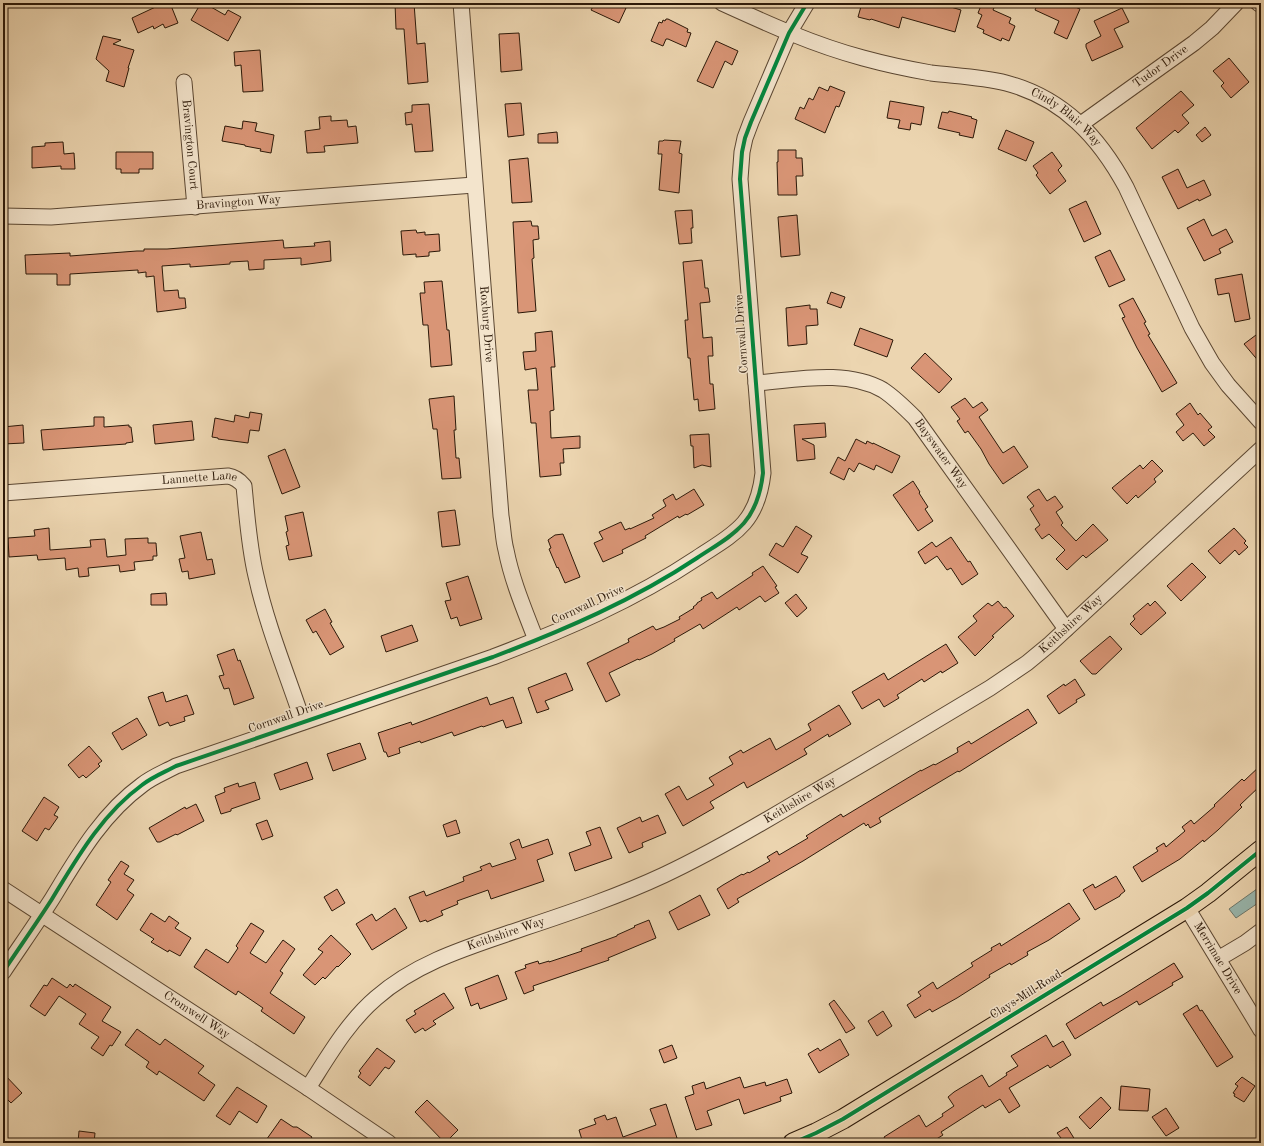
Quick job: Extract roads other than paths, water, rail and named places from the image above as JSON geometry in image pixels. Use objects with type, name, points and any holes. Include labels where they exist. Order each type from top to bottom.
[{"type":"main road","name":"Clays Mill Road","points":[[793,1143],[844,1119],[1187,908],[1261,850]]},
{"type":"street","name":"Roxburg Drive","points":[[460,3],[501,516],[511,571],[536,640]]},
{"type":"street","name":"Cindy Blair Way","points":[[722,3],[789,33],[871,60],[923,71],[1006,83],[1036,95],[1062,110],[1081,124],[1114,164],[1192,328],[1212,363],[1228,385],[1261,422]]},
{"type":"street","name":"Cornwall Drive","points":[[3,972],[74,863],[101,826],[116,808],[142,785],[176,766],[493,657],[597,614],[677,571],[725,539],[744,523],[753,510],[758,497],[762,485],[763,473],[740,179],[741,164],[745,138],[749,128],[789,33],[807,3]]},
{"type":"street","name":"Tudor Drive","points":[[1081,124],[1194,43],[1212,28],[1236,3]]},
{"type":"street","name":"Bravington Court","points":[[184,82],[195,206]]},
{"type":"street","name":"Bravington Way","points":[[3,216],[51,217],[474,185]]},
{"type":"street","name":"Bayswater Way","points":[[756,382],[824,378],[855,380],[882,390],[898,401],[915,418],[1066,630]]},
{"type":"street","name":"Keithshire Way","points":[[308,1088],[338,1041],[357,1016],[375,998],[411,972],[431,962],[498,937],[594,905],[665,875],[729,842],[990,688],[1027,663],[1066,630],[1261,449]]},
{"type":"street","name":"Lannette Lane","points":[[3,493],[228,476],[239,480],[244,486],[250,542],[263,603],[303,722]]},
{"type":"street","name":"Cromwell Way","points":[[3,889],[308,1088],[389,1143]]},
{"type":"street","name":"Merrimac Drive","points":[[1187,908],[1261,1030]]},
{"type":"street","points":[[1218,959],[1245,943],[1261,931]]},
{"type":"water","points":[[1261,886],[1261,901],[1236,918],[1229,909]]}]
